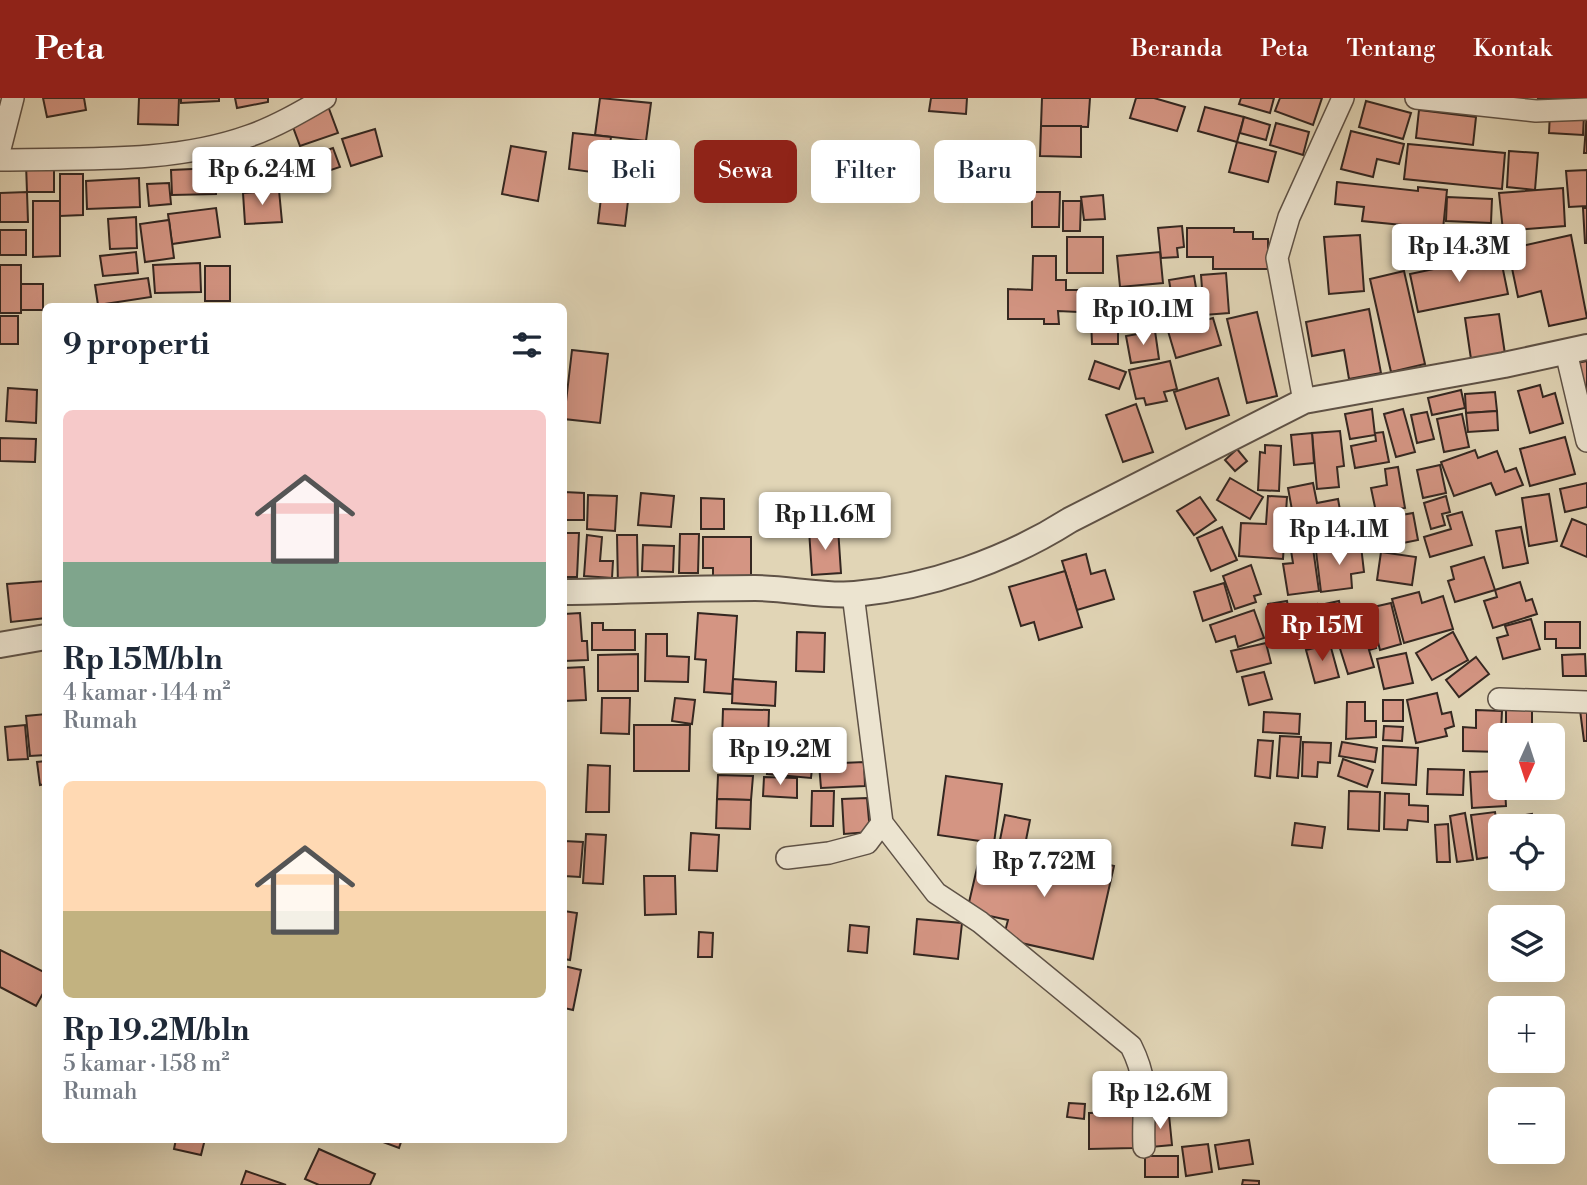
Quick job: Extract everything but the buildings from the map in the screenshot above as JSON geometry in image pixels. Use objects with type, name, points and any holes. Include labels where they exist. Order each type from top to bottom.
[{"type":"street","points":[[0,149],[13,98]]},
{"type":"street","points":[[0,160],[135,156],[202,149],[249,136],[295,116],[325,98]]},
{"type":"street","points":[[1304,401],[1277,258],[1289,217],[1343,98]]},
{"type":"street","points":[[1416,98],[1536,111],[1587,108]]},
{"type":"street","points":[[567,592],[753,588],[853,594],[926,583],[1042,538],[1070,520],[1304,401],[1577,349],[1587,441]]},
{"type":"street","points":[[853,594],[882,823],[936,893],[980,922],[1130,1046],[1140,1065],[1146,1102],[1144,1147]]},
{"type":"street","points":[[0,645],[42,638]]},
{"type":"street","points":[[1499,699],[1587,702]]},
{"type":"street","points":[[787,858],[829,853],[867,843],[882,823]]}]
